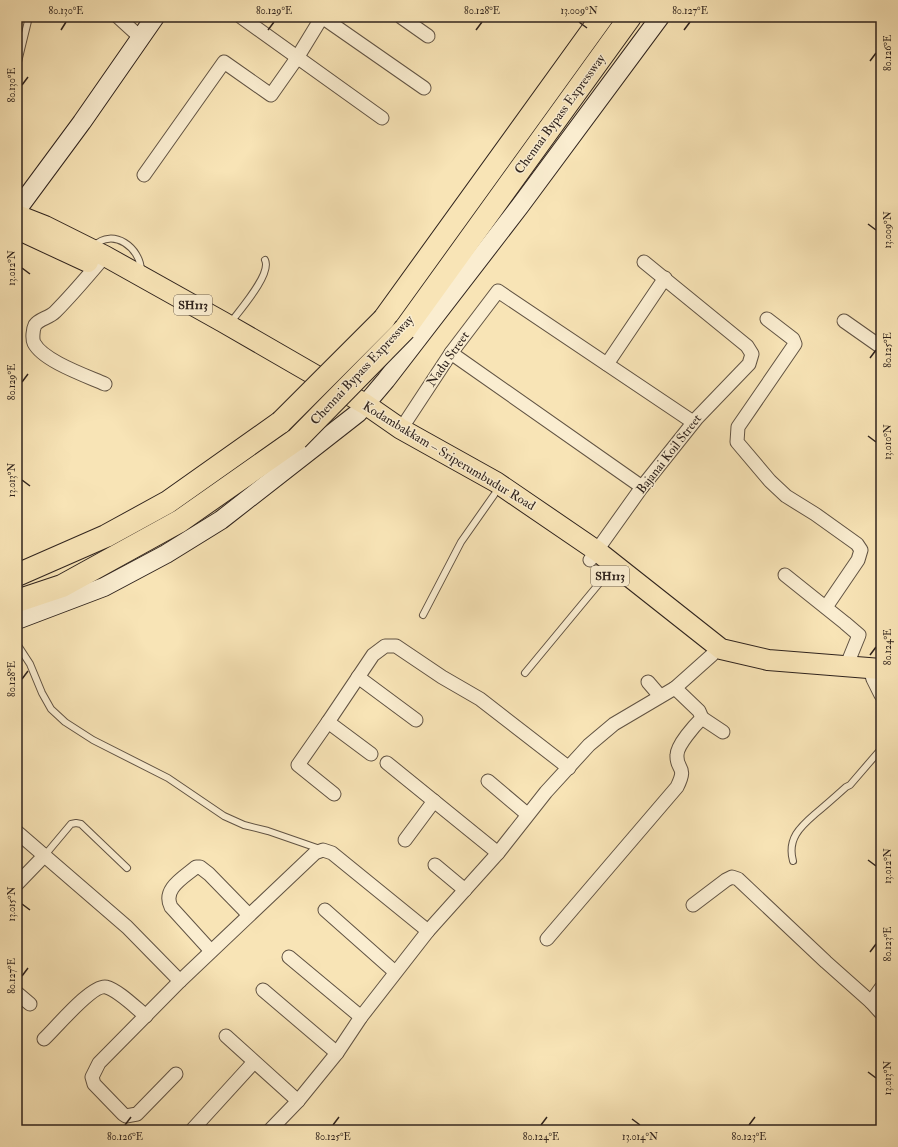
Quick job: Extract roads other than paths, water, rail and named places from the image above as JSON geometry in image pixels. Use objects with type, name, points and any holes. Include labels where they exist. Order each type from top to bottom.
[{"type":"highway","name":"Chennai Bypass Expressway","points":[[17,575],[106,536],[168,502],[280,422],[384,319],[602,17]]},
{"type":"highway","name":"Chennai Bypass Expressway","points":[[17,601],[62,586],[180,521],[297,439],[405,329],[630,17]]},
{"type":"main road","name":"Kodambakkam – Sriperumbudur Road","points":[[17,215],[45,226],[98,257],[206,325],[401,429],[496,482],[593,556],[721,649],[768,660],[846,668],[877,678]]},
{"type":"main road","name":"Kodambakkam – Sriperumbudur Road","points":[[17,229],[98,257],[140,276],[229,325],[494,495],[593,556],[606,574],[712,655],[767,669],[877,678]]},
{"type":"street","points":[[118,17],[141,38]]},
{"type":"street","points":[[17,210],[82,122],[155,17]]},
{"type":"street","points":[[241,17],[382,118]]},
{"type":"street","points":[[144,175],[224,62],[270,95],[297,58],[322,17],[424,88]]},
{"type":"street","points":[[401,17],[428,36]]},
{"type":"street","points":[[17,620],[104,588],[166,554],[221,520],[361,409],[386,380],[520,206],[660,17]]},
{"type":"street","points":[[98,257],[66,302],[49,317],[38,321],[34,327],[33,342],[50,358],[105,384]]},
{"type":"street","points":[[644,262],[665,278],[607,364],[693,422]]},
{"type":"street","name":"Bajanai Koil Street","points":[[593,556],[642,487],[693,422],[749,364],[752,354],[747,346],[665,278]]},
{"type":"street","name":"Nadu Street","points":[[401,429],[451,353],[498,291],[607,364]]},
{"type":"street","points":[[767,318],[793,339],[795,344],[738,427],[736,437],[737,442],[747,456],[786,496],[815,514],[857,544],[861,550],[858,560],[826,606]]},
{"type":"street","points":[[844,321],[881,347]]},
{"type":"street","points":[[451,353],[642,487]]},
{"type":"street","points":[[785,575],[826,606],[859,635],[846,668]]},
{"type":"street","points":[[334,794],[298,765],[373,655],[385,646],[396,646],[442,677],[480,699],[570,768]]},
{"type":"street","points":[[270,1130],[298,1101],[337,1053],[361,1017],[428,931],[498,852],[546,792],[570,768],[589,745],[614,724],[675,688],[712,655]]},
{"type":"street","points":[[358,677],[416,720]]},
{"type":"street","points":[[648,682],[660,696]]},
{"type":"street","points":[[675,688],[699,711],[702,718],[723,732]]},
{"type":"street","points":[[547,939],[677,787],[682,777],[682,769],[676,754],[679,747],[702,718]]},
{"type":"street","points":[[328,722],[371,754]]},
{"type":"street","points":[[387,763],[498,852]]},
{"type":"street","points":[[488,781],[527,814]]},
{"type":"street","points":[[405,840],[434,801]]},
{"type":"street","points":[[17,832],[128,927],[180,981]]},
{"type":"street","points":[[176,1074],[137,1114],[132,1116],[123,1114],[94,1084],[92,1077],[99,1063],[180,981],[314,853],[323,850],[332,853],[428,931]]},
{"type":"street","points":[[17,884],[45,855]]},
{"type":"street","points":[[435,865],[465,890]]},
{"type":"street","points":[[211,951],[171,907],[167,900],[168,893],[174,886],[196,868],[200,867],[209,874],[249,915]]},
{"type":"street","points":[[694,905],[726,880],[732,877],[738,879],[881,1013]]},
{"type":"street","points":[[325,910],[395,972]]},
{"type":"street","points":[[289,958],[361,1017]]},
{"type":"street","points":[[44,1039],[90,994],[99,988],[105,987],[112,990],[146,1016]]},
{"type":"street","points":[[871,1002],[881,988]]},
{"type":"street","points":[[262,990],[337,1053]]},
{"type":"street","points":[[17,993],[30,1004]]},
{"type":"street","points":[[226,1036],[298,1101]]},
{"type":"street","points":[[192,1130],[254,1062]]},
{"type":"lane","points":[[17,66],[29,17]]},
{"type":"lane","points":[[229,325],[242,306],[250,299],[265,270],[265,260]]},
{"type":"lane","points":[[422,615],[461,542],[494,495]]},
{"type":"lane","points":[[526,673],[606,574]]},
{"type":"lane","points":[[17,644],[30,664],[51,710],[65,722],[93,740],[168,778],[224,816],[244,825],[268,831],[323,850]]},
{"type":"lane","points":[[793,862],[791,844],[795,833],[808,819],[850,785],[881,749]]},
{"type":"lane","points":[[45,855],[71,824],[76,823],[81,824],[127,868]]}]
